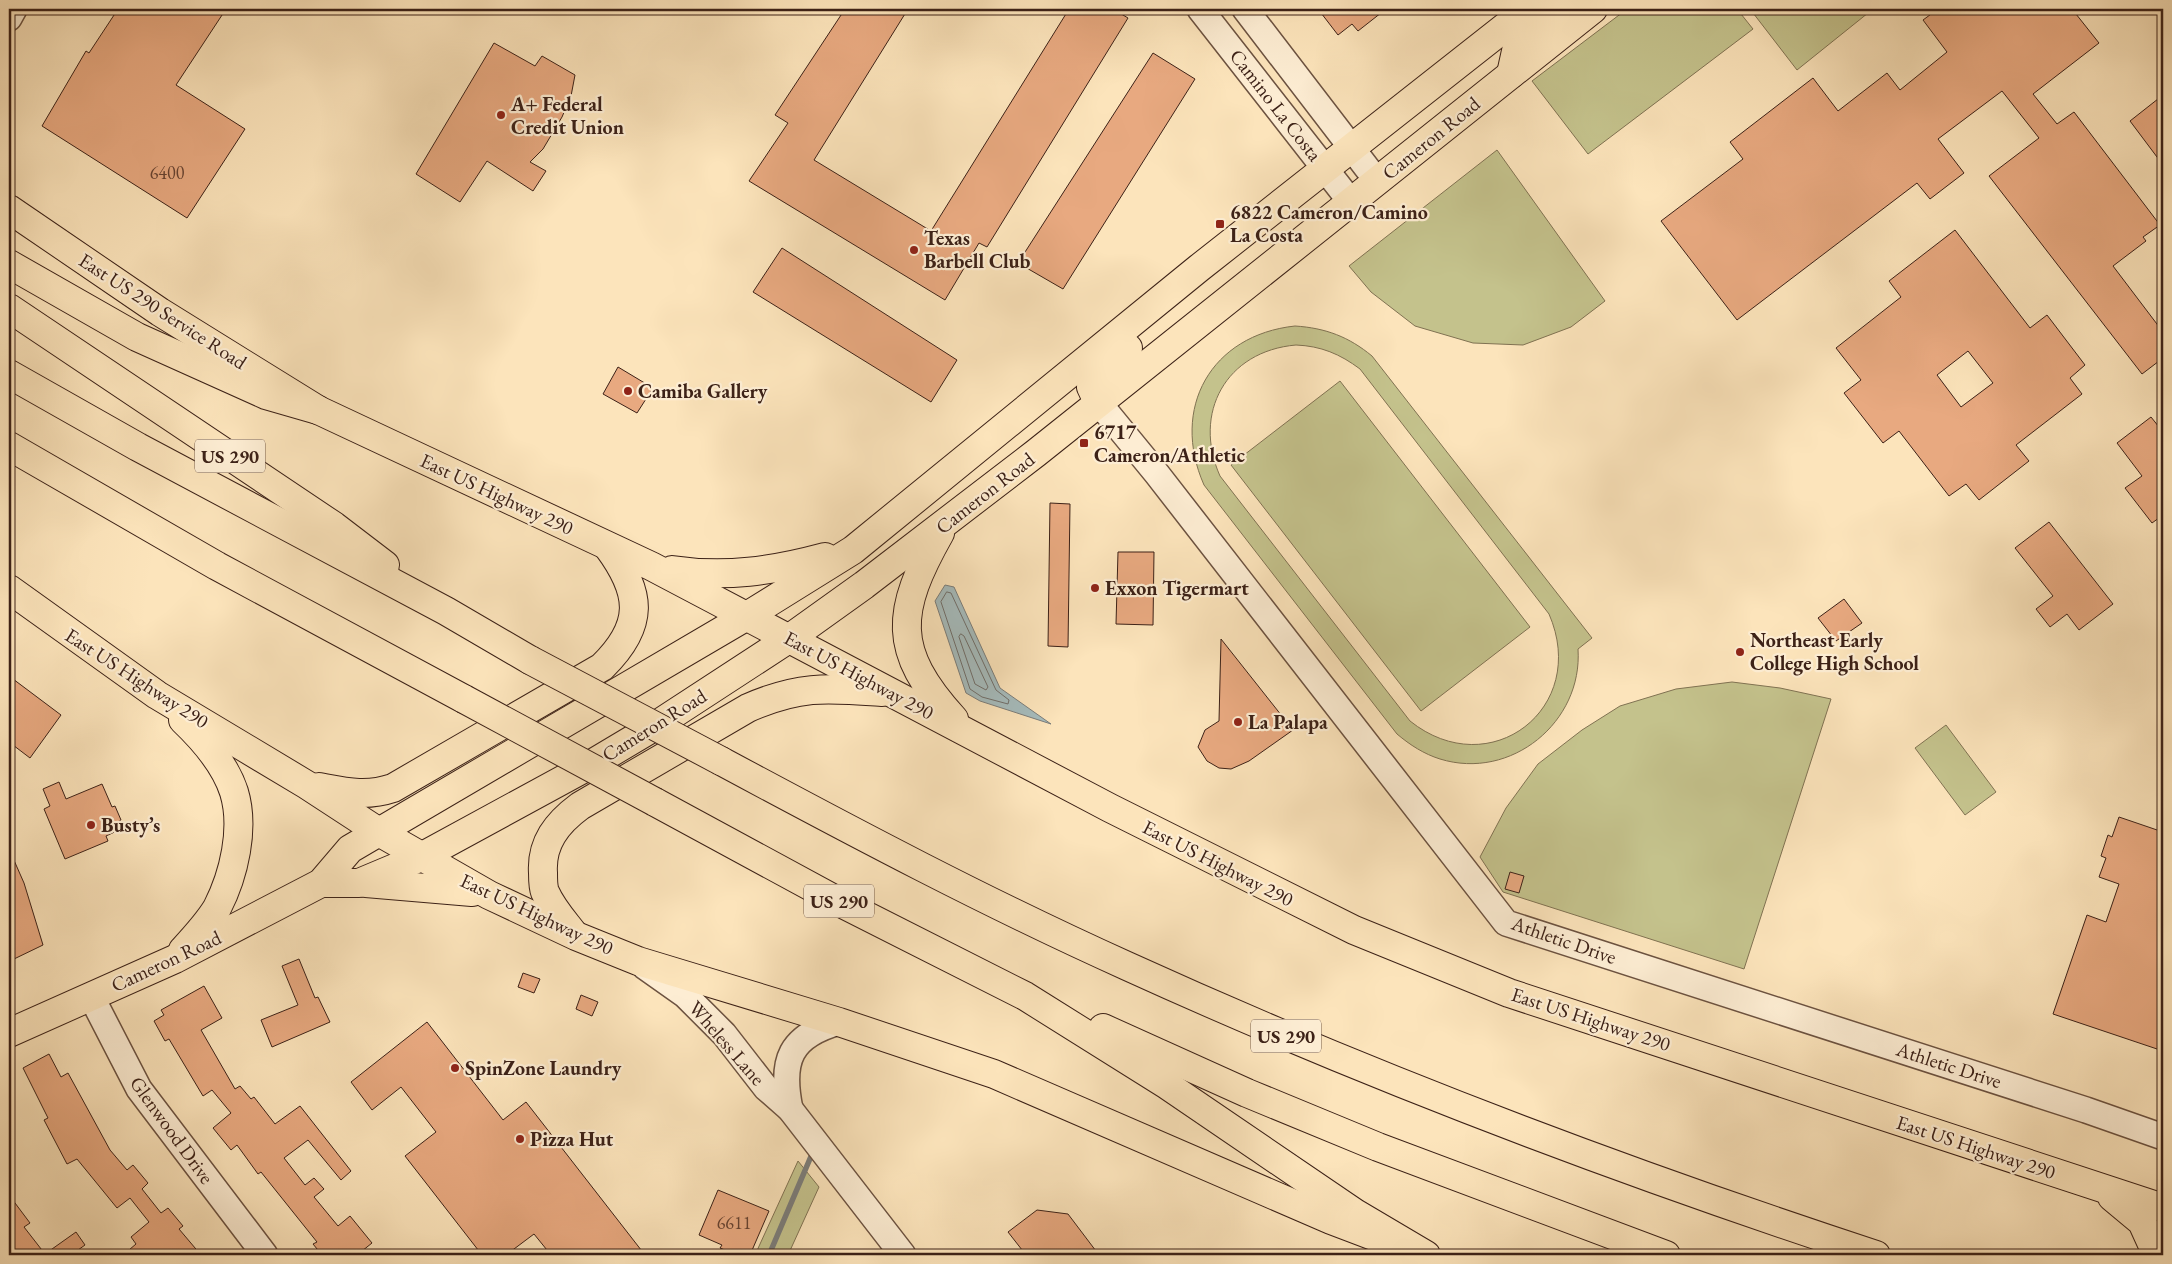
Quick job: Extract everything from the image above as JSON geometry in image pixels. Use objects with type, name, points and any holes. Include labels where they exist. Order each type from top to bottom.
[{"type":"main road","name":"Cameron Road","points":[[9,1033],[175,959],[321,883],[350,849],[747,616],[853,550],[1199,268],[1528,9]]},
{"type":"main road","points":[[1511,74],[1518,42],[1559,9]]},
{"type":"main road","name":"Cameron Road","points":[[321,883],[359,883],[421,857],[621,746],[790,638],[946,523],[1594,9]]},
{"type":"main road","name":"East US 290 Service Road","points":[[9,209],[160,312],[318,410]]},
{"type":"main road","points":[[9,264],[137,337],[266,395],[318,410]]},
{"type":"main road","points":[[1098,402],[1091,387],[1094,380],[1103,369],[1194,295],[1199,268]]},
{"type":"main road","name":"US 290","points":[[9,308],[334,526],[446,611],[530,660],[896,854],[1126,966],[1396,1083],[1544,1140],[1698,1196],[1876,1255]]},
{"type":"main road","points":[[9,374],[245,506],[446,611]]},
{"type":"main road","name":"East US Highway 290","points":[[318,410],[651,566],[1262,885],[1354,930],[1509,993],[2163,1208]]},
{"type":"main road","name":"US 290","points":[[9,446],[217,566],[845,905],[1025,996],[1378,1147],[1666,1255]]},
{"type":"main road","points":[[946,523],[921,568],[912,589],[906,617],[907,644],[917,668],[932,695],[965,731]]},
{"type":"main road","points":[[308,785],[356,794],[375,794],[393,788],[602,668],[627,638],[634,605],[631,586],[624,569],[608,546]]},
{"type":"main road","points":[[651,566],[702,575],[745,574],[790,567],[853,550]]},
{"type":"main road","name":"East US Highway 290","points":[[9,589],[157,695],[308,785],[379,832],[489,894],[576,936],[638,961],[840,1022],[1011,1080],[1331,1220],[1425,1255]]},
{"type":"main road","points":[[576,936],[554,908],[544,890],[542,868],[545,851],[552,832],[564,818],[580,806],[748,708],[770,698],[795,691],[826,688],[893,693]]},
{"type":"main road","points":[[157,695],[198,734],[222,766],[234,792],[237,821],[236,854],[228,883],[216,909],[175,959]]},
{"type":"main road","points":[[359,883],[436,888],[489,894]]},
{"type":"main road","points":[[1025,996],[1167,1085],[1355,1213],[1425,1255]]},
{"type":"main road","points":[[2103,1189],[2142,1222],[2158,1255]]},
{"type":"street","points":[[9,18],[14,9]]},
{"type":"street","name":"Camino La Costa","points":[[1200,9],[1351,202]]},
{"type":"street","name":"Camino La Costa","points":[[1245,9],[1377,181]]},
{"type":"street","name":"Athletic Drive","points":[[1098,402],[1157,474],[1506,922],[2086,1110],[2163,1137]]},
{"type":"street","name":"Wheless Lane","points":[[638,961],[685,996],[705,1014],[766,1088],[790,1109],[903,1255]]},
{"type":"street","name":"Glenwood Drive","points":[[91,996],[139,1089],[265,1255]]},
{"type":"street","name":"Wheless Lane","points":[[790,1109],[786,1088],[786,1074],[790,1057],[796,1045],[818,1028],[840,1022]]},
{"type":"shaded area","points":[[1627,9],[1737,9],[1753,29],[1588,154],[1532,81]]},
{"type":"shaded area","points":[[1750,9],[1873,9],[1797,70]]},
{"type":"shaded area","points":[[1497,150],[1605,301],[1571,327],[1523,345],[1473,343],[1415,326],[1371,292],[1349,266]]},
{"type":"shaded area","points":[[1295,326],[1327,331],[1355,344],[1372,356],[1592,638],[1578,649],[1576,676],[1569,700],[1555,722],[1538,740],[1516,753],[1492,761],[1467,764],[1428,755],[1397,734],[1204,485],[1195,456],[1192,429],[1196,403],[1205,380],[1220,360],[1241,344],[1266,332]],"holes":[[[1296,345],[1314,347],[1330,352],[1360,369],[1549,614],[1558,648],[1556,679],[1544,706],[1525,727],[1500,740],[1471,744],[1441,739],[1410,721],[1220,476],[1212,453],[1210,430],[1213,408],[1221,389],[1234,372],[1251,359],[1271,350]]]},
{"type":"shaded area","points":[[1340,381],[1530,627],[1421,711],[1231,465]]},
{"type":"shaded area","points":[[1732,682],[1780,688],[1831,699],[1744,969],[1503,892],[1480,857],[1506,808],[1538,764],[1582,730],[1620,706],[1676,689]]},
{"type":"shaded area","points":[[1946,725],[1996,792],[1965,815],[1915,748]]},
{"type":"shaded area","points":[[798,1161],[819,1187],[788,1255],[755,1255]]},
{"type":"water","points":[[945,585],[954,587],[1000,688],[1051,724],[980,701],[966,693],[935,601]]},
{"type":"building","points":[[118,9],[226,9],[176,85],[245,129],[187,218],[42,126],[86,51],[89,53]]},
{"type":"building","points":[[845,9],[908,9],[814,160],[931,231],[1069,9],[1113,9],[1128,18],[987,247],[979,243],[945,300],[749,181],[788,123],[775,115]]},
{"type":"building","points":[[1318,9],[1386,9],[1358,31],[1352,24],[1338,35]]},
{"type":"building","points":[[1938,9],[2072,9],[2099,43],[2033,94],[2057,124],[2074,112],[2160,225],[2143,237],[2146,241],[2113,266],[2163,332],[2163,358],[2142,374],[1989,176],[2039,138],[2002,91],[1938,139],[1964,173],[1930,199],[1917,183],[1737,320],[1661,221],[1743,159],[1730,142],[1813,78],[1838,111],[1887,73],[1900,90],[1947,52],[1923,20]]},
{"type":"building","points":[[494,43],[535,66],[542,56],[575,75],[571,96],[562,117],[543,149],[530,162],[546,171],[533,191],[487,161],[460,202],[416,174]]},
{"type":"building","points":[[1153,53],[1195,79],[1063,289],[1018,263]]},
{"type":"building","points":[[2163,95],[2163,165],[2130,121]]},
{"type":"building","points":[[1955,230],[2030,328],[2047,315],[2085,365],[2070,378],[2082,394],[2016,445],[2029,461],[1979,500],[1966,484],[1949,496],[1899,431],[1883,443],[1844,393],[1861,380],[1836,348],[1901,297],[1889,281]],"holes":[[[1968,351],[1993,383],[1961,407],[1937,375]]]},
{"type":"building","points":[[782,248],[957,360],[931,402],[753,292]]},
{"type":"building","name":"Camiba Gallery","points":[[618,367],[653,388],[637,413],[603,394]]},
{"type":"building","points":[[2151,417],[2163,432],[2163,515],[2152,523],[2125,488],[2142,476],[2117,443]]},
{"type":"building","points":[[1050,503],[1070,504],[1068,647],[1048,646]]},
{"type":"building","points":[[2049,522],[2113,604],[2079,630],[2067,614],[2050,627],[2036,609],[2053,596],[2015,548]]},
{"type":"building","points":[[1118,552],[1154,552],[1153,625],[1116,624]]},
{"type":"building","points":[[1844,599],[1862,623],[1836,641],[1818,618]]},
{"type":"building","points":[[1221,639],[1293,730],[1249,761],[1231,769],[1219,768],[1207,761],[1198,747],[1205,730],[1219,721]]},
{"type":"building","points":[[9,676],[61,715],[30,758],[9,742]]},
{"type":"building","points":[[59,782],[66,799],[102,784],[112,807],[115,806],[121,820],[118,822],[121,829],[106,836],[108,841],[65,859],[44,809],[50,806],[43,789]]},
{"type":"building","points":[[2119,817],[2163,832],[2163,1051],[2053,1014],[2087,915],[2106,922],[2119,884],[2099,877],[2106,858],[2101,856],[2108,835],[2112,837]]},
{"type":"building","points":[[9,849],[24,883],[43,945],[14,959],[9,948]]},
{"type":"building","points":[[1510,872],[1524,876],[1519,893],[1505,889]]},
{"type":"building","points":[[299,959],[315,998],[318,997],[330,1022],[272,1047],[261,1020],[298,1005],[282,966]]},
{"type":"building","points":[[523,973],[540,979],[534,993],[518,987]]},
{"type":"building","points":[[204,986],[222,1018],[201,1030],[235,1089],[240,1086],[251,1099],[254,1097],[275,1124],[300,1106],[351,1171],[341,1180],[308,1140],[284,1158],[305,1185],[314,1178],[324,1189],[314,1197],[338,1226],[350,1216],[372,1243],[357,1255],[322,1255],[313,1244],[317,1242],[261,1172],[258,1174],[237,1145],[231,1150],[213,1128],[231,1113],[212,1090],[203,1096],[169,1039],[165,1041],[154,1021],[164,1015],[161,1010]]},
{"type":"building","points":[[581,995],[598,1002],[592,1016],[576,1009]]},
{"type":"building","points":[[427,1022],[503,1120],[526,1102],[645,1255],[551,1255],[534,1234],[506,1255],[482,1255],[405,1156],[436,1132],[401,1087],[372,1110],[351,1082]]},
{"type":"building","points":[[49,1054],[61,1077],[68,1073],[110,1150],[127,1170],[133,1165],[148,1183],[142,1189],[161,1213],[168,1208],[183,1226],[179,1229],[201,1255],[123,1255],[136,1244],[131,1237],[149,1222],[130,1198],[117,1208],[77,1159],[67,1164],[44,1120],[48,1118],[23,1068]]},
{"type":"building","points":[[718,1190],[769,1211],[750,1255],[737,1255],[720,1248],[722,1245],[699,1235]]},
{"type":"building","points":[[9,1195],[30,1223],[24,1227],[45,1254],[76,1232],[85,1245],[71,1255],[9,1255]]},
{"type":"building","points":[[1037,1210],[1068,1214],[1099,1255],[1026,1255],[1008,1232]]},
{"type":"waterway","points":[[769,1255],[812,1154]]},
{"type":"place","name":"A+ Federal Credit Union","points":[[501,115]]},
{"type":"place","name":"6822 Cameron/Camino La Costa","points":[[1220,224]]},
{"type":"place","name":"Texas Barbell Club","points":[[914,250]]},
{"type":"place","name":"Camiba Gallery","points":[[628,391]]},
{"type":"place","name":"6717 Cameron/Athletic","points":[[1084,443]]},
{"type":"place","name":"Exxon Tigermart","points":[[1095,588]]},
{"type":"place","name":"Northeast Early College High School","points":[[1740,652]]},
{"type":"place","name":"La Palapa","points":[[1238,722]]},
{"type":"place","name":"Busty’s","points":[[91,825]]},
{"type":"place","name":"SpinZone Laundry","points":[[455,1068]]},
{"type":"place","name":"Pizza Hut","points":[[520,1139]]}]
